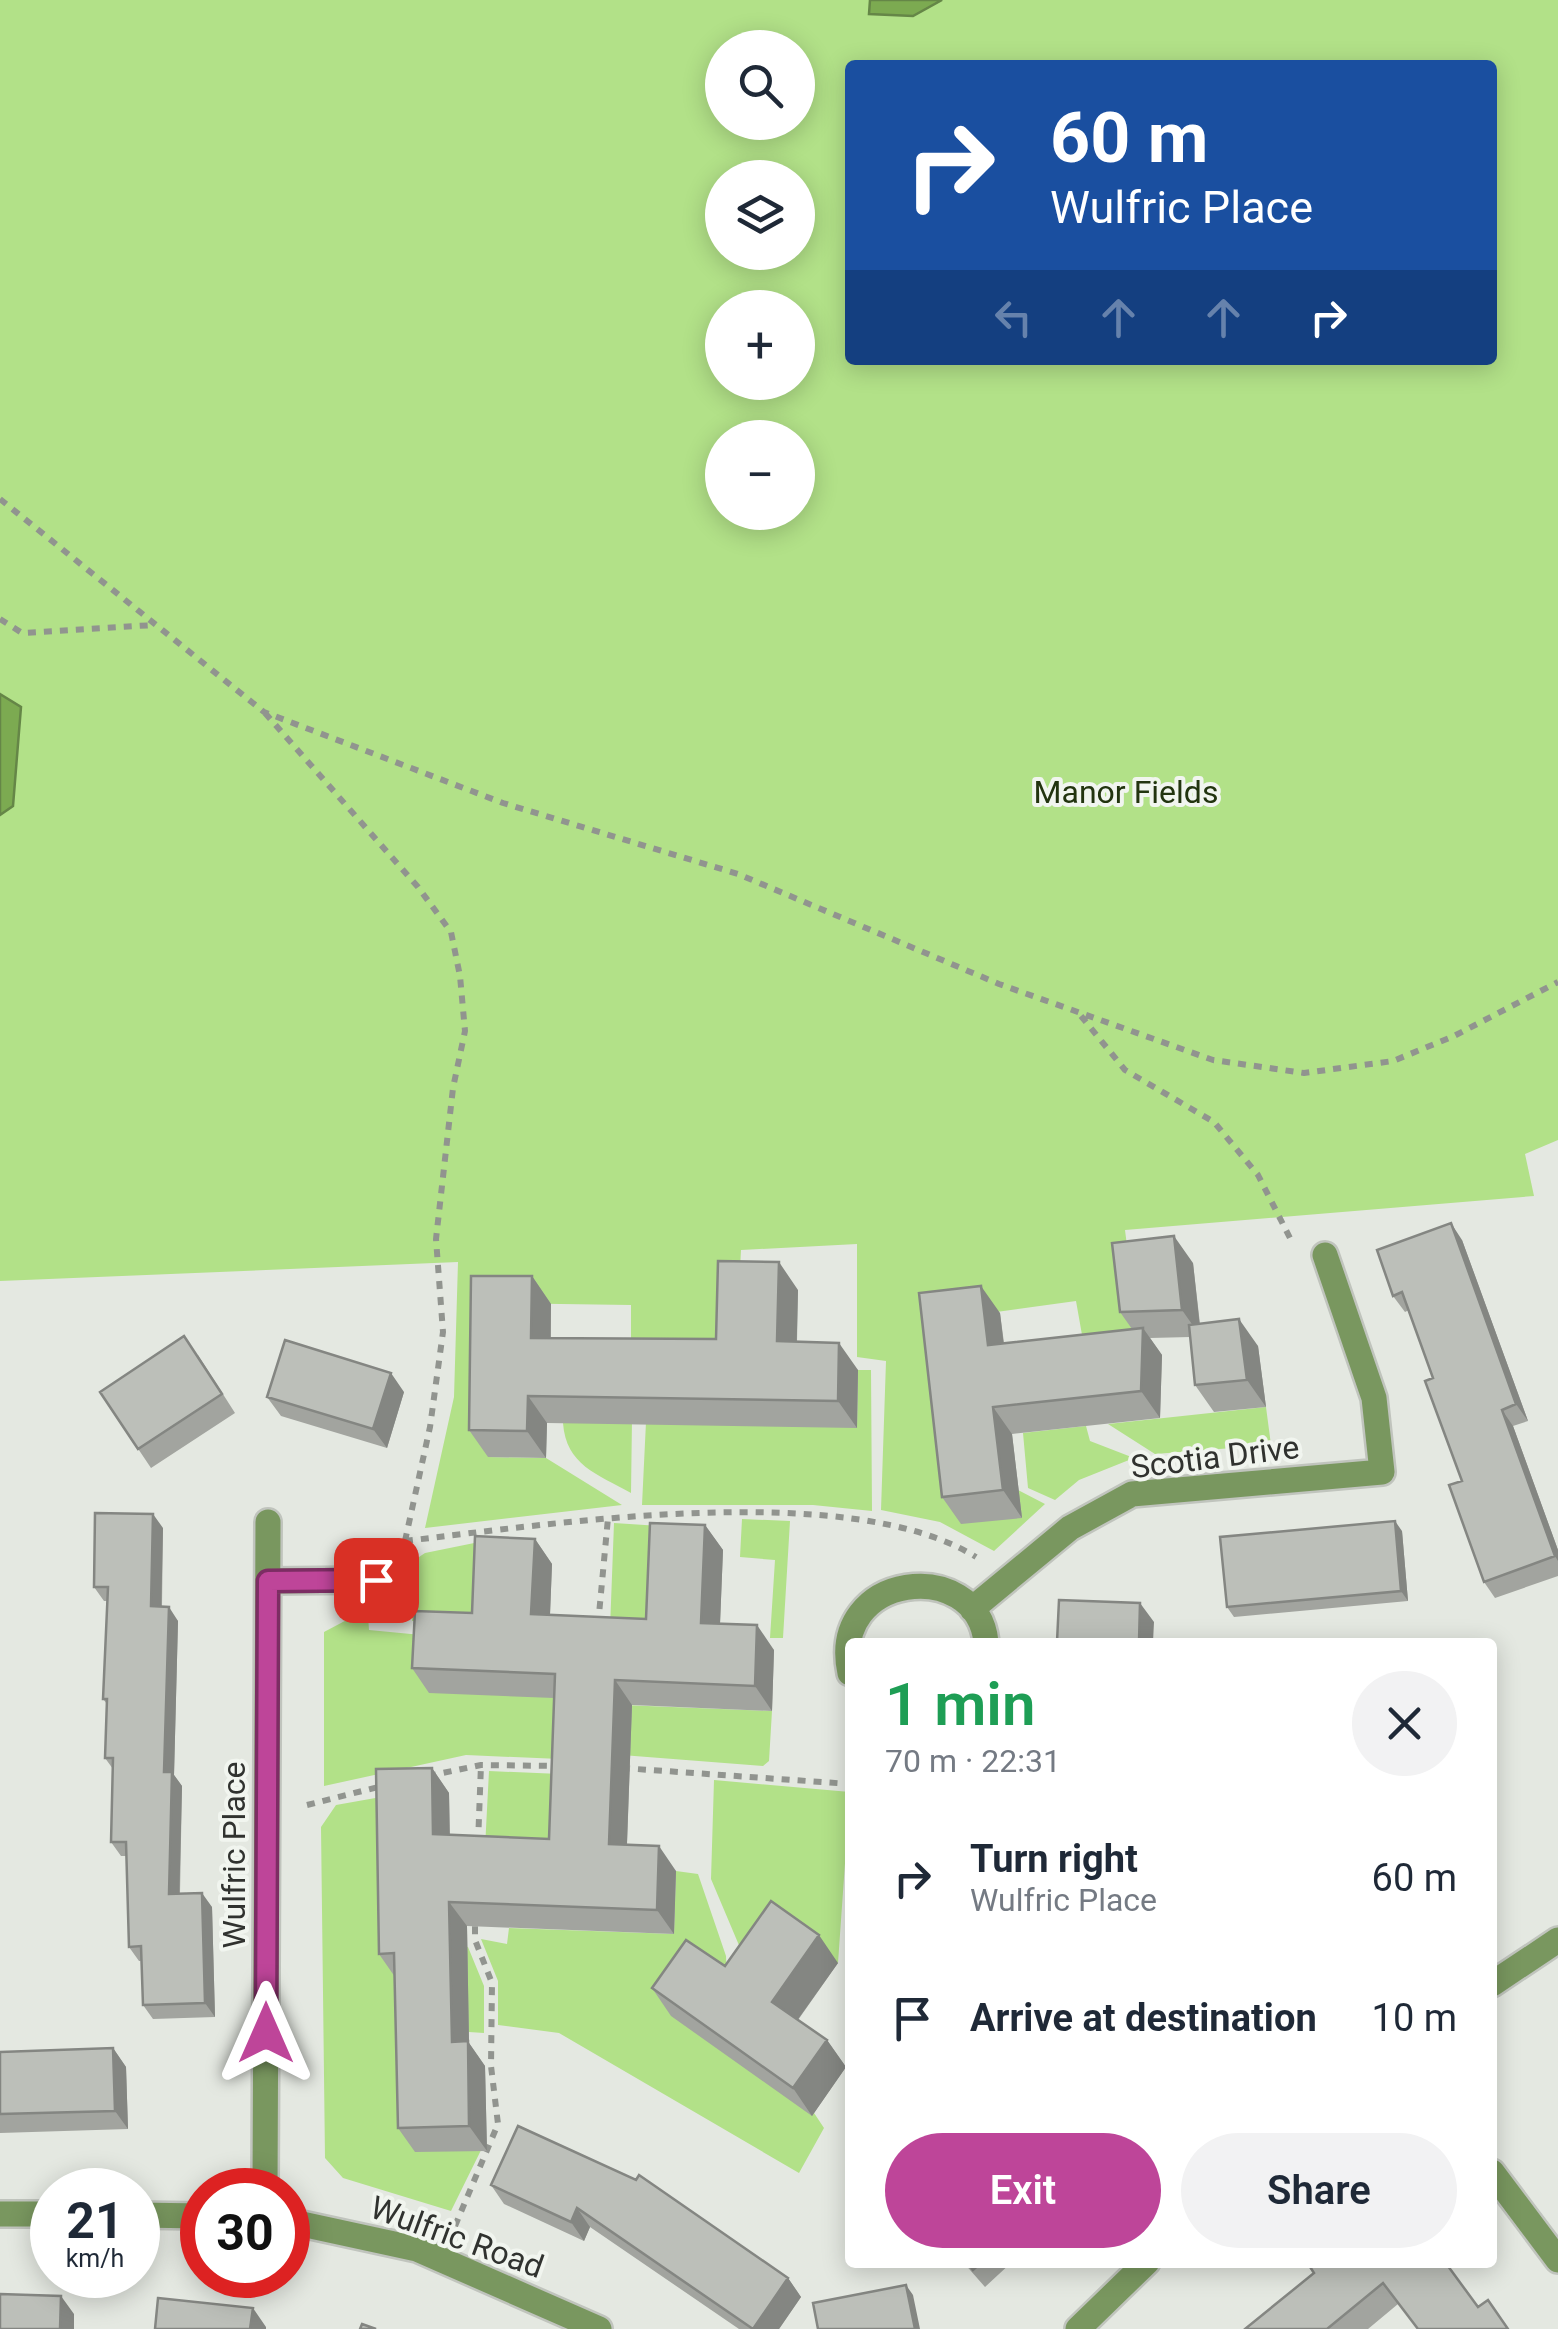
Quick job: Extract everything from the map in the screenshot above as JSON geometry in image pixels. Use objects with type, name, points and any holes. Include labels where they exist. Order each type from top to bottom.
[{"type":"street","name":"Scotia Drive","points":[[972,1609],[1070,1528],[1132,1494],[1382,1472],[1374,1398],[1325,1254]]},
{"type":"street","name":"Wulfric Place","points":[[265,2168],[268,1522]]},
{"type":"street","points":[[268,1581],[376,1580]]},
{"type":"street","points":[[849,1638],[860,1610],[894,1586],[936,1586],[972,1609],[984,1638]]},
{"type":"street","points":[[1497,1981],[1558,1940]]},
{"type":"street","points":[[1497,2179],[1558,2260]]},
{"type":"street","points":[[0,2214],[30,2214]]},
{"type":"street","name":"Wulfric Road","points":[[310,2225],[358,2233],[442,2259],[600,2329]]},
{"type":"street","points":[[1078,2329],[1141,2268]]},
{"type":"path","points":[[0,499],[264,712],[418,887],[451,932],[465,1031],[453,1088],[436,1239],[443,1332],[430,1427],[405,1540],[376,1580]]},
{"type":"path","points":[[0,619],[22,633],[154,625]]},
{"type":"path","points":[[264,712],[503,803],[738,874],[1080,1015],[1213,1060],[1304,1073],[1393,1062],[1454,1036],[1558,982]]},
{"type":"path","points":[[1080,1015],[1125,1070],[1214,1122],[1258,1175],[1292,1240],[1325,1254]]},
{"type":"path","points":[[405,1540],[608,1518],[727,1513],[872,1523],[955,1544],[1008,1576]]},
{"type":"path","points":[[598,1632],[608,1518]]},
{"type":"path","points":[[414,1779],[481,1765],[568,1766]]},
{"type":"path","points":[[478,1862],[481,1765]]},
{"type":"path","points":[[606,1767],[845,1784]]},
{"type":"path","points":[[267,1816],[397,1783]]},
{"type":"path","points":[[442,2259],[498,2124],[492,2066],[492,1983],[475,1940],[476,1902]]},
{"type":"green space","name":"Manor Fields","points":[[0,0],[1558,0],[1558,1140],[1525,1154],[1534,1196],[1125,1230],[1141,1357],[1087,1363],[1076,1301],[939,1320],[1018,1490],[1045,1504],[994,1551],[940,1522],[881,1510],[886,1361],[857,1357],[857,1244],[741,1250],[735,1366],[631,1365],[631,1305],[491,1303],[488,1457],[546,1458],[622,1505],[425,1528],[454,1397],[458,1262],[0,1281]]},
{"type":"green space","points":[[858,1370],[871,1370],[872,1511],[813,1505],[642,1505],[646,1422],[857,1427]]},
{"type":"green space","points":[[1266,1407],[1271,1445],[1155,1454],[1108,1424]]},
{"type":"green space","points":[[632,1419],[631,1493],[595,1474],[577,1459],[565,1437],[563,1423]]},
{"type":"green space","points":[[1086,1426],[1090,1441],[1134,1458],[1079,1480],[1055,1500],[1028,1488],[1023,1433]]},
{"type":"green space","points":[[742,1519],[790,1521],[783,1638],[770,1638],[775,1560],[740,1557]]},
{"type":"green space","points":[[614,1523],[660,1526],[656,1631],[610,1629]]},
{"type":"green space","points":[[489,1540],[484,1622],[412,1621],[416,1559],[425,1553]]},
{"type":"green space","points":[[358,1614],[368,1616],[369,1630],[432,1636],[576,1699],[583,1760],[466,1755],[324,1786],[324,1632]]},
{"type":"green space","points":[[598,1704],[772,1711],[769,1761],[763,1766],[596,1753]]},
{"type":"green space","points":[[489,1771],[560,1774],[557,1850],[485,1848]]},
{"type":"green space","points":[[714,1780],[845,1792],[838,1963],[790,1929],[741,1950],[711,1879]]},
{"type":"green space","points":[[381,1797],[451,1944],[468,1947],[484,1986],[484,2033],[469,2032],[413,2001],[486,2140],[451,2211],[343,2178],[325,2158],[321,1827],[336,1805]]},
{"type":"green space","points":[[676,1871],[698,1874],[726,1956],[727,1982],[824,2128],[799,2173],[559,2033],[498,2025],[498,1981],[481,1939],[507,1944],[509,1928],[674,1934]]},
{"type":"shaded area","points":[[870,0],[942,0],[913,16],[869,14]]},
{"type":"shaded area","points":[[0,694],[21,707],[13,806],[0,815]]},
{"type":"building","points":[[1451,1223],[1516,1404],[1502,1410],[1555,1556],[1484,1582],[1449,1485],[1462,1481],[1425,1381],[1433,1378],[1402,1292],[1393,1296],[1377,1250]]},
{"type":"building","points":[[1174,1236],[1182,1310],[1120,1312],[1112,1243]]},
{"type":"building","points":[[718,1261],[779,1262],[777,1341],[839,1343],[838,1401],[528,1396],[527,1431],[469,1430],[471,1276],[532,1276],[531,1338],[716,1339]]},
{"type":"building","points":[[981,1286],[988,1345],[1143,1328],[1141,1391],[993,1407],[1003,1490],[942,1497],[919,1293]]},
{"type":"building","points":[[1239,1319],[1247,1380],[1195,1385],[1189,1325]]},
{"type":"building","points":[[184,1336],[222,1394],[138,1449],[100,1392]]},
{"type":"building","points":[[285,1340],[391,1373],[373,1429],[267,1397]]},
{"type":"building","points":[[95,1513],[153,1514],[151,1606],[169,1607],[164,1772],[172,1772],[169,1894],[202,1893],[205,2003],[143,2005],[141,1946],[129,1947],[126,1842],[111,1842],[113,1758],[105,1758],[107,1699],[103,1699],[108,1587],[94,1587]]},
{"type":"building","points":[[1395,1521],[1401,1591],[1227,1607],[1220,1537]]},
{"type":"building","points":[[650,1523],[705,1525],[701,1623],[757,1625],[755,1686],[615,1680],[609,1844],[659,1846],[657,1910],[449,1902],[452,2042],[468,2041],[469,2126],[398,2128],[394,1953],[379,1954],[376,1769],[432,1768],[433,1834],[549,1839],[555,1674],[412,1668],[415,1611],[472,1613],[475,1536],[535,1539],[531,1614],[646,1619]]},
{"type":"building","points":[[1059,1600],[1140,1603],[1139,1638],[1057,1638]]},
{"type":"building","points":[[771,1901],[819,1935],[772,2002],[827,2040],[793,2088],[652,1988],[686,1940],[725,1966]]},
{"type":"building","points":[[113,2048],[115,2111],[0,2114],[0,2052]]},
{"type":"building","points":[[518,2126],[636,2180],[639,2175],[788,2278],[753,2329],[577,2208],[571,2222],[491,2185]]},
{"type":"building","points":[[1311,2268],[1449,2268],[1478,2307],[1488,2300],[1508,2329],[1418,2329],[1383,2283],[1327,2329],[1245,2329],[1314,2273]]},
{"type":"building","points":[[906,2285],[915,2329],[818,2329],[813,2303]]},
{"type":"building","points":[[0,2294],[61,2298],[60,2329],[0,2329]]},
{"type":"building","points":[[158,2298],[253,2308],[250,2329],[155,2329]]},
{"type":"route","points":[[266,2033],[268,1581],[376,1580]]}]
